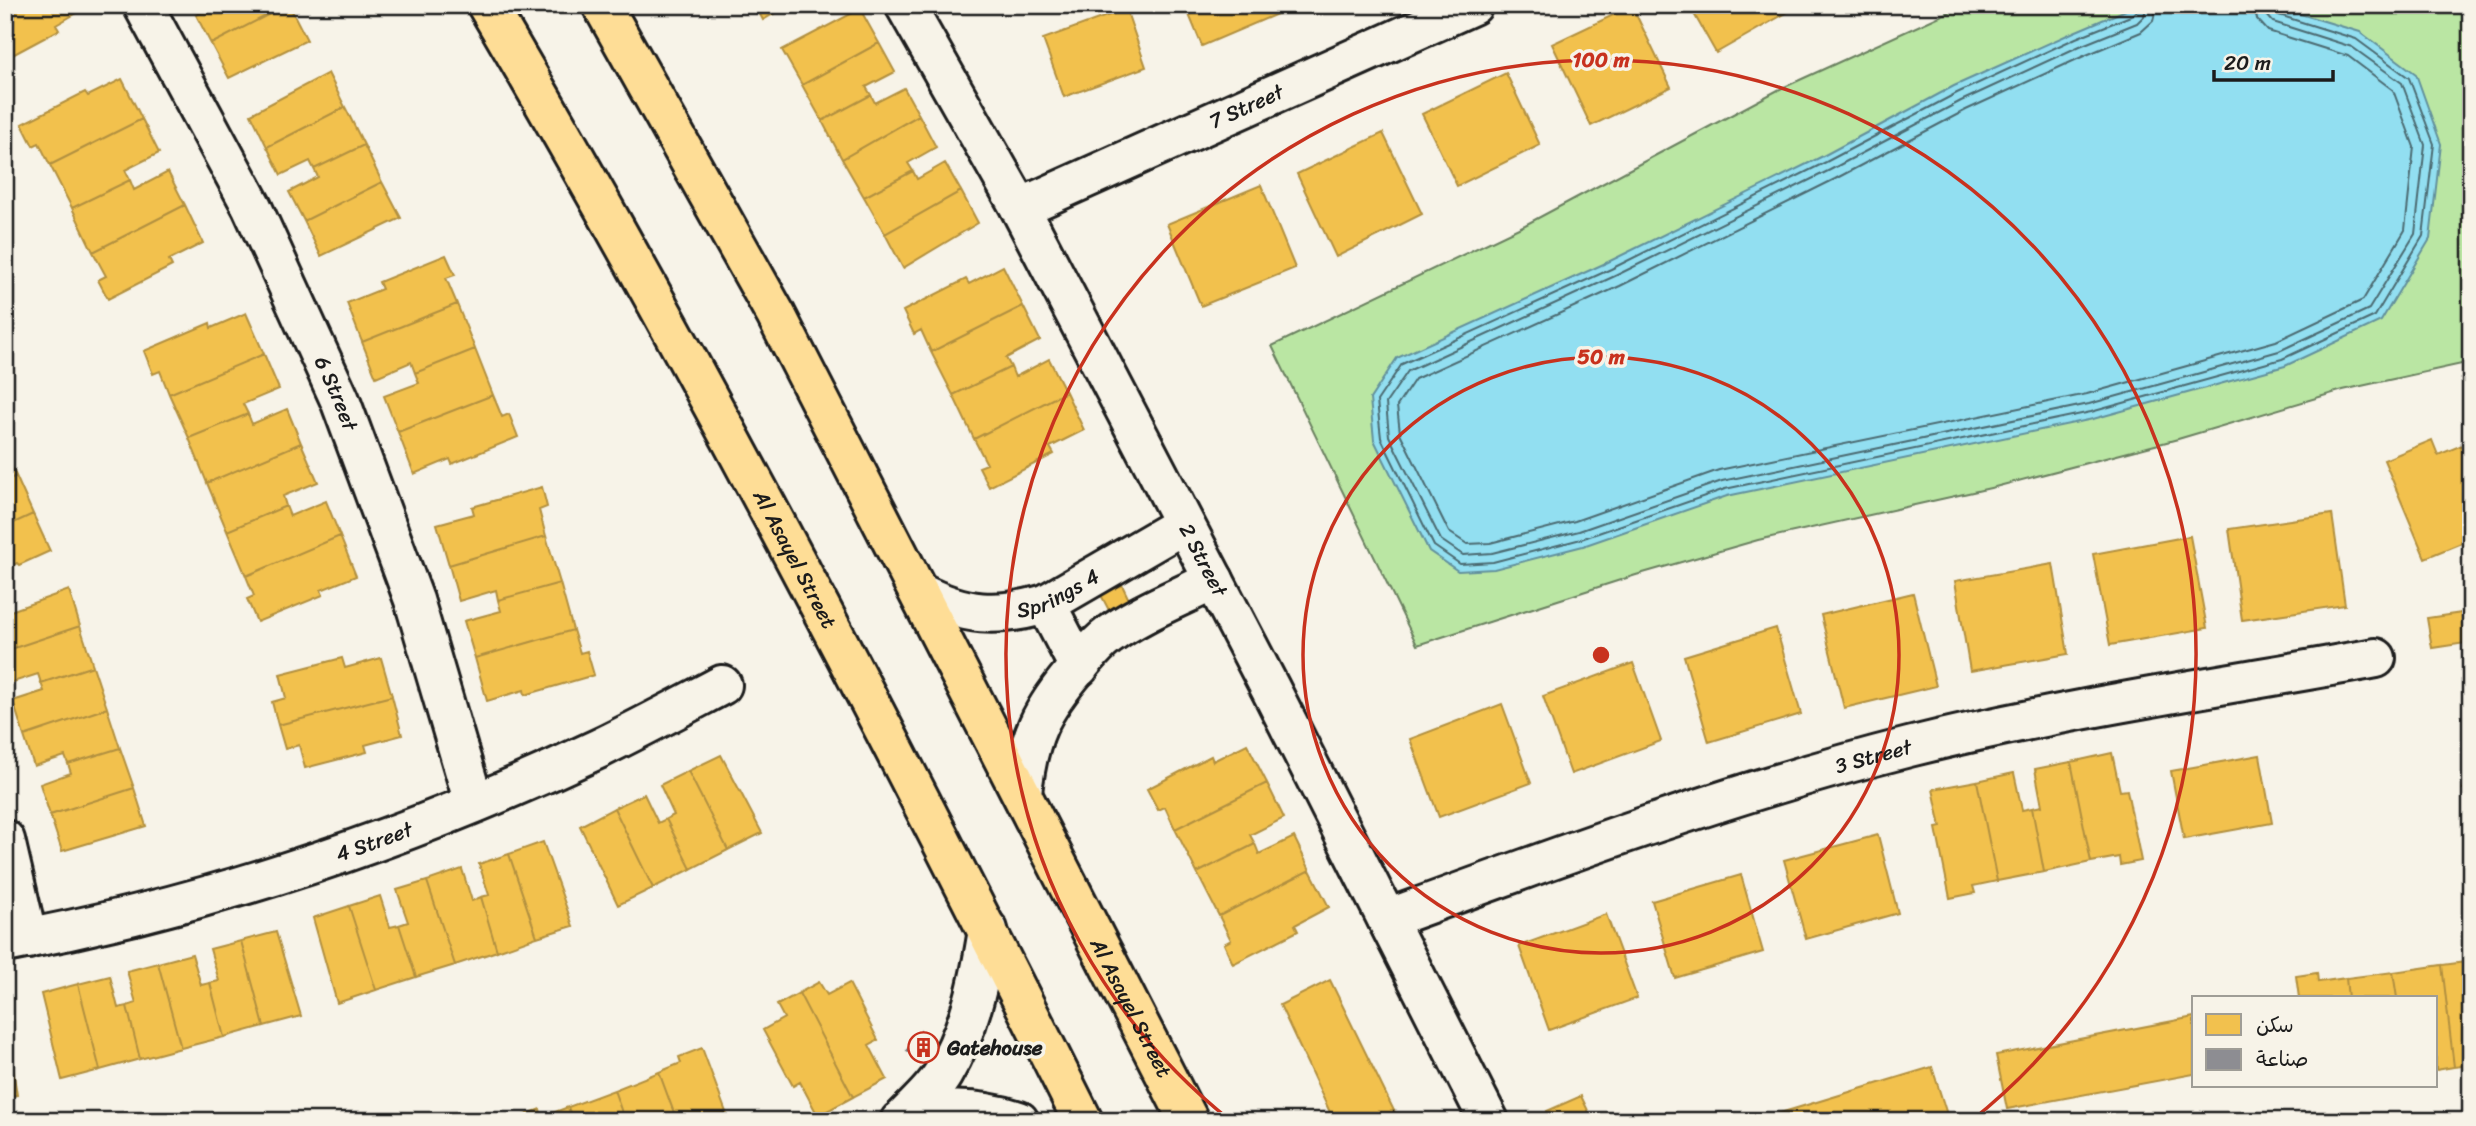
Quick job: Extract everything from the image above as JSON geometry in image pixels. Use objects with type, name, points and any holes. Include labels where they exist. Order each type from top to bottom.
[{"type":"main road","name":"Al Asayel Street","points":[[486,5],[555,122],[775,520],[988,930],[1083,1121]]},
{"type":"main road","name":"Al Asayel Street","points":[[602,5],[776,315],[1189,1121]]},
{"type":"street","name":"6 Street","points":[[143,5],[252,207],[340,401],[414,600],[474,803]]},
{"type":"street","name":"2 Street","points":[[905,5],[1020,208],[1220,592],[1489,1121]]},
{"type":"street","name":"7 Street","points":[[1020,208],[1473,5]]},
{"type":"street","name":"Springs 4","points":[[920,593],[943,605],[968,612],[994,614],[1020,611],[1045,604],[1184,524]]},
{"type":"street","points":[[1022,793],[1032,737],[1049,704],[1099,644],[1120,628],[1220,592]]},
{"type":"street","points":[[1045,604],[1079,667]]},
{"type":"street","name":"3 Street","points":[[1387,919],[1640,827],[1818,771],[1882,754],[1999,726],[2376,658]]},
{"type":"street","name":"4 Street","points":[[17,941],[156,909],[276,875],[377,841],[474,803],[600,748],[722,685]]},
{"type":"street","points":[[5,840],[17,941]]},
{"type":"street","points":[[902,1120],[943,1075],[967,1027],[981,976],[988,930]]},
{"type":"street","points":[[902,1120],[933,1112],[961,1109],[992,1112],[1019,1121]]},
{"type":"green space","points":[[1964,5],[2471,5],[2471,362],[2343,390],[2178,439],[1995,487],[1758,540],[1636,575],[1417,645],[1272,346],[1525,225],[1780,89]]},
{"type":"water","points":[[2271,5],[2360,32],[2416,74],[2441,144],[2430,239],[2381,321],[2285,366],[2093,419],[1727,496],[1583,546],[1494,569],[1458,571],[1429,551],[1374,440],[1370,399],[1397,358],[1608,262],[1823,156],[1954,86],[2133,7]]},
{"type":"building: سكن","points":[[6,5],[89,6],[56,25],[59,30],[5,59]]},
{"type":"building: سكن","points":[[215,5],[287,5],[211,44],[196,15]]},
{"type":"building: سكن","points":[[287,5],[307,40],[229,78],[211,44]]},
{"type":"building: سكن","points":[[755,5],[788,5],[763,20]]},
{"type":"building: سكن","points":[[1185,5],[1298,5],[1202,46]]},
{"type":"building: سكن","points":[[1689,5],[1791,5],[1793,9],[1716,53]]},
{"type":"building: سكن","points":[[1632,6],[1671,87],[1591,126],[1552,44]]},
{"type":"building: سكن","points":[[860,9],[879,43],[802,85],[782,50]]},
{"type":"building: سكن","points":[[1126,9],[1146,67],[1064,97],[1043,39]]},
{"type":"building: سكن","points":[[879,43],[895,72],[866,87],[871,95],[822,121],[802,85]]},
{"type":"building: سكن","points":[[328,73],[345,107],[267,147],[251,114]]},
{"type":"building: سكن","points":[[1506,73],[1540,145],[1457,186],[1422,114]]},
{"type":"building: سكن","points":[[122,79],[142,119],[50,165],[39,143],[33,146],[22,124],[85,92],[88,96]]},
{"type":"building: سكن","points":[[904,88],[919,115],[842,159],[822,121],[871,95],[875,103]]},
{"type":"building: سكن","points":[[345,107],[364,145],[314,169],[310,161],[281,175],[267,147]]},
{"type":"building: سكن","points":[[919,115],[936,147],[908,163],[913,171],[864,197],[842,159]]},
{"type":"building: سكن","points":[[142,119],[159,153],[125,170],[130,180],[72,208],[50,165]]},
{"type":"building: سكن","points":[[1383,133],[1422,214],[1336,257],[1297,174]]},
{"type":"building: سكن","points":[[364,145],[382,182],[304,221],[289,192],[318,177],[314,169]]},
{"type":"building: سكن","points":[[945,163],[961,191],[885,234],[864,197],[913,171],[917,179]]},
{"type":"building: سكن","points":[[168,172],[185,205],[93,252],[72,208],[130,180],[134,190]]},
{"type":"building: سكن","points":[[382,182],[401,218],[321,256],[304,221]]},
{"type":"building: سكن","points":[[1261,185],[1295,268],[1201,306],[1167,224]]},
{"type":"building: سكن","points":[[961,191],[978,223],[903,268],[885,234]]},
{"type":"building: سكن","points":[[185,205],[203,243],[169,260],[172,266],[108,299],[98,280],[106,276],[93,252]]},
{"type":"building: سكن","points":[[446,255],[455,275],[446,278],[457,304],[362,342],[347,303],[382,289],[379,282]]},
{"type":"building: سكن","points":[[1003,266],[1023,306],[931,352],[921,330],[914,334],[903,311],[966,279],[969,284]]},
{"type":"building: سكن","points":[[457,304],[475,349],[415,373],[411,362],[376,377],[362,342]]},
{"type":"building: سكن","points":[[1023,306],[1040,340],[1006,358],[1011,367],[953,395],[931,352]]},
{"type":"building: سكن","points":[[246,313],[264,354],[169,394],[160,371],[153,374],[144,351],[210,323],[211,328]]},
{"type":"building: سكن","points":[[475,349],[493,395],[398,432],[384,396],[419,383],[415,373]]},
{"type":"building: سكن","points":[[264,354],[279,389],[243,404],[248,414],[189,438],[169,394]]},
{"type":"building: سكن","points":[[1049,359],[1066,392],[974,439],[953,395],[1011,367],[1015,377]]},
{"type":"building: سكن","points":[[1066,392],[1084,430],[1050,447],[1054,454],[989,487],[979,467],[987,464],[974,439]]},
{"type":"building: سكن","points":[[493,395],[502,417],[509,414],[518,437],[452,464],[450,459],[414,474],[398,432]]},
{"type":"building: سكن","points":[[287,409],[301,443],[207,483],[189,438],[248,414],[252,424]]},
{"type":"building: سكن","points":[[2432,440],[2438,455],[2467,443],[2471,452],[2471,539],[2425,558],[2384,460]]},
{"type":"building: سكن","points":[[301,443],[318,482],[283,496],[286,506],[227,531],[207,483]]},
{"type":"building: سكن","points":[[5,452],[16,476],[5,481]]},
{"type":"building: سكن","points":[[16,476],[33,514],[5,527],[5,481]]},
{"type":"building: سكن","points":[[542,487],[547,507],[539,510],[546,536],[449,565],[437,524],[474,514],[472,507]]},
{"type":"building: سكن","points":[[326,501],[340,536],[246,576],[227,531],[286,506],[290,516]]},
{"type":"building: سكن","points":[[33,514],[50,551],[5,569],[5,527]]},
{"type":"building: سكن","points":[[2332,514],[2345,605],[2242,620],[2229,529]]},
{"type":"building: سكن","points":[[340,536],[356,576],[321,590],[323,595],[257,622],[247,599],[254,596],[246,576]]},
{"type":"building: سكن","points":[[546,536],[560,583],[498,600],[496,590],[459,601],[449,565]]},
{"type":"building: سكن","points":[[2190,536],[2207,628],[2110,645],[2093,554]]},
{"type":"building: سكن","points":[[2053,564],[2068,654],[1970,671],[1955,581]]},
{"type":"building: سكن","points":[[560,583],[573,630],[475,658],[464,621],[501,611],[498,600]]},
{"type":"building: سكن","points":[[1122,585],[1133,608],[1113,618],[1101,595]]},
{"type":"building: سكن","points":[[69,590],[80,626],[5,651],[5,613]]},
{"type":"building: سكن","points":[[1913,593],[1936,686],[1844,708],[1821,615]]},
{"type":"building: سكن","points":[[2462,613],[2466,643],[2432,648],[2427,618]]},
{"type":"building: سكن","points":[[80,626],[93,666],[41,683],[38,674],[7,684],[5,651]]},
{"type":"building: سكن","points":[[1776,628],[1801,714],[1709,742],[1684,656]]},
{"type":"building: سكن","points":[[573,630],[580,653],[587,651],[594,675],[525,695],[524,690],[487,701],[475,658]]},
{"type":"building: سكن","points":[[342,658],[345,668],[381,658],[392,696],[278,725],[272,702],[286,698],[280,674]]},
{"type":"building: سكن","points":[[1633,663],[1661,741],[1571,774],[1543,696]]},
{"type":"building: سكن","points":[[93,666],[107,708],[24,736],[13,701],[44,691],[41,683]]},
{"type":"building: سكن","points":[[392,696],[402,735],[365,745],[367,752],[305,768],[299,745],[285,749],[278,725]]},
{"type":"building: سكن","points":[[1502,704],[1531,783],[1439,817],[1410,739]]},
{"type":"building: سكن","points":[[107,708],[120,748],[68,764],[65,756],[34,766],[24,736]]},
{"type":"building: سكن","points":[[1247,744],[1267,783],[1175,829],[1165,807],[1158,810],[1147,789],[1211,756],[1213,761]]},
{"type":"building: سكن","points":[[120,748],[134,788],[50,815],[40,784],[71,773],[68,764]]},
{"type":"building: سكن","points":[[2112,753],[2120,791],[2127,790],[2141,861],[2120,865],[2119,857],[2091,862],[2071,762]]},
{"type":"building: سكن","points":[[721,755],[762,833],[728,850],[688,771]]},
{"type":"building: سكن","points":[[2260,755],[2272,823],[2184,839],[2171,771]]},
{"type":"building: سكن","points":[[2071,762],[2091,862],[2044,872],[2032,808],[2042,806],[2035,769]]},
{"type":"building: سكن","points":[[688,771],[728,850],[691,869],[666,819],[674,815],[660,785]]},
{"type":"building: سكن","points":[[2014,773],[2022,810],[2032,808],[2044,872],[1997,881],[1977,781]]},
{"type":"building: سكن","points":[[2471,773],[2471,793],[2463,789]]},
{"type":"building: سكن","points":[[1977,781],[1997,881],[1973,886],[1975,893],[1950,898],[1936,828],[1941,827],[1933,789]]},
{"type":"building: سكن","points":[[1267,783],[1284,818],[1250,835],[1255,844],[1197,873],[1175,829]]},
{"type":"building: سكن","points":[[134,788],[146,826],[62,851],[50,815]]},
{"type":"building: سكن","points":[[644,794],[658,823],[666,819],[691,869],[653,888],[614,808]]},
{"type":"building: سكن","points":[[614,808],[653,888],[618,905],[580,826]]},
{"type":"building: سكن","points":[[1878,835],[1898,913],[1806,939],[1784,860]]},
{"type":"building: سكن","points":[[1294,837],[1310,870],[1219,916],[1197,873],[1255,844],[1259,854]]},
{"type":"building: سكن","points":[[543,842],[573,926],[537,937],[509,854]]},
{"type":"building: سكن","points":[[509,854],[537,937],[497,951],[481,897],[489,895],[479,864]]},
{"type":"building: سكن","points":[[462,869],[472,901],[481,897],[497,951],[455,965],[427,881]]},
{"type":"building: سكن","points":[[1310,870],[1329,907],[1295,925],[1298,931],[1233,964],[1224,944],[1231,940],[1219,916]]},
{"type":"building: سكن","points":[[1741,875],[1763,952],[1675,978],[1652,901]]},
{"type":"building: سكن","points":[[427,881],[455,965],[416,977],[399,925],[408,922],[397,890]]},
{"type":"building: سكن","points":[[380,896],[390,927],[399,925],[416,977],[376,990],[349,906]]},
{"type":"building: سكن","points":[[349,906],[376,990],[337,1003],[313,918]]},
{"type":"building: سكن","points":[[1606,914],[1637,998],[1549,1030],[1519,946]]},
{"type":"building: سكن","points":[[276,932],[301,1016],[264,1026],[241,941]]},
{"type":"building: سكن","points":[[241,941],[264,1026],[224,1037],[210,983],[219,981],[210,949]]},
{"type":"building: سكن","points":[[192,954],[201,985],[210,983],[224,1037],[181,1048],[158,963]]},
{"type":"building: سكن","points":[[2471,954],[2471,1065],[2454,1067],[2442,965],[2465,962],[2465,955]]},
{"type":"building: سكن","points":[[158,963],[181,1048],[140,1059],[127,1006],[136,1003],[127,971]]},
{"type":"building: سكن","points":[[2442,965],[2454,1067],[2438,1070],[2438,996],[2397,996],[2393,972]]},
{"type":"building: سكن","points":[[2393,972],[2397,996],[2348,996],[2346,978]]},
{"type":"building: سكن","points":[[2317,973],[2318,982],[2346,978],[2348,996],[2299,996],[2296,976]]},
{"type":"building: سكن","points":[[110,976],[118,1008],[127,1006],[140,1059],[100,1070],[78,984]]},
{"type":"building: سكن","points":[[1330,980],[1399,1121],[1334,1121],[1280,1005]]},
{"type":"building: سكن","points":[[819,982],[827,995],[849,983],[878,1040],[869,1045],[887,1079],[853,1097],[799,993]]},
{"type":"building: سكن","points":[[78,984],[100,1070],[62,1080],[41,994]]},
{"type":"building: سكن","points":[[799,993],[853,1097],[818,1116],[800,1082],[793,1086],[763,1030],[784,1018],[777,1005]]},
{"type":"building: سكن","points":[[2192,1017],[2192,1074],[2007,1109],[1996,1055]]},
{"type":"building: سكن","points":[[5,1020],[17,1095],[5,1096]]},
{"type":"building: سكن","points":[[702,1048],[727,1115],[723,1117],[725,1121],[677,1121],[659,1072],[681,1063],[679,1057]]},
{"type":"building: سكن","points":[[1932,1067],[1949,1121],[1754,1121]]},
{"type":"building: سكن","points":[[659,1072],[677,1121],[625,1121],[614,1090]]},
{"type":"building: سكن","points":[[614,1090],[625,1121],[573,1121],[568,1107]]},
{"type":"building: سكن","points":[[1581,1096],[1593,1121],[1551,1121],[1547,1111]]},
{"type":"building: سكن","points":[[568,1107],[573,1121],[521,1121],[520,1117],[540,1109],[542,1117]]},
{"type":"building: صناعة","name":"Gatehouse","points":[[921,1031],[942,1046],[928,1065],[907,1050]]},
{"type":"place","name":"Gatehouse","points":[[924,1048]]}]
